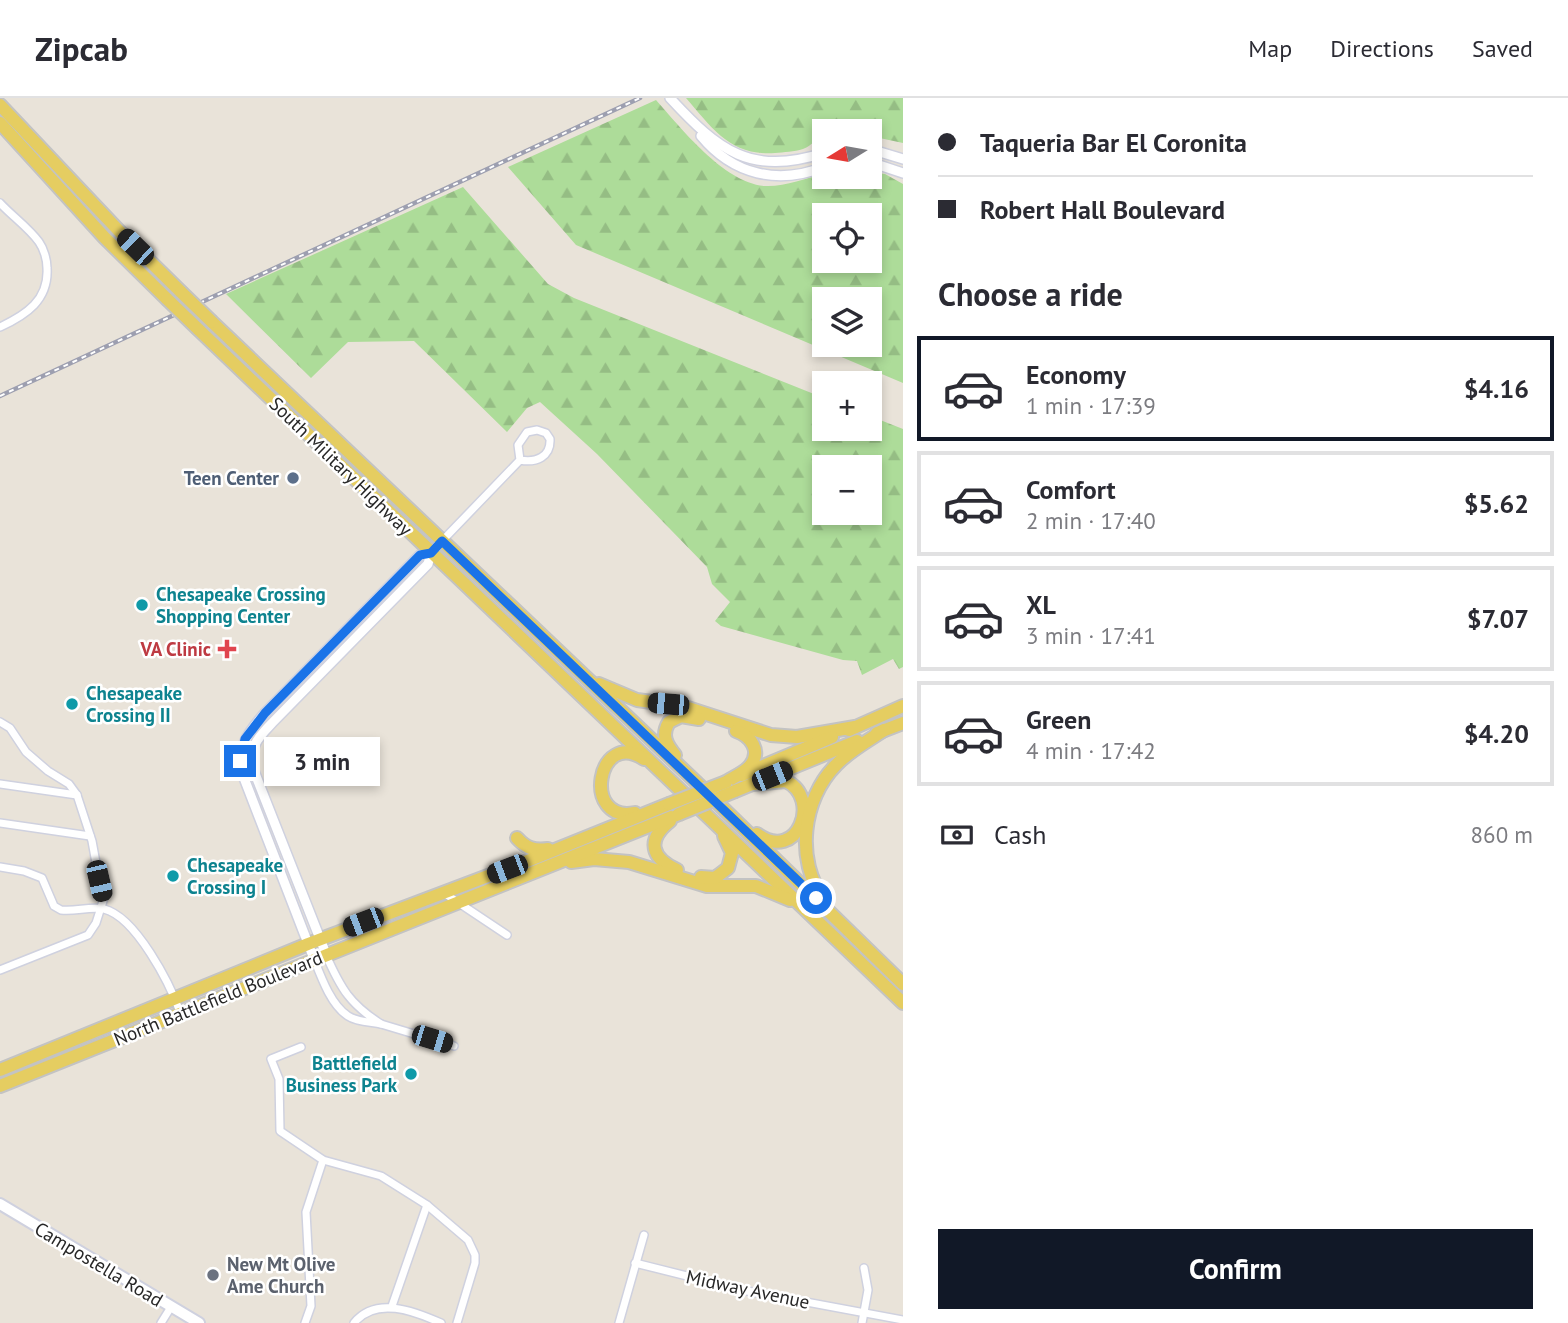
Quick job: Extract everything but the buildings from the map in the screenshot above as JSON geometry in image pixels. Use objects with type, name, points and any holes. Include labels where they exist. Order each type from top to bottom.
[{"type":"main road","name":"South Military Highway","points":[[0,105],[120,232],[181,292],[722,807],[903,984]]},
{"type":"main road","name":"South Military Highway","points":[[0,122],[105,238],[167,299],[903,1003]]},
{"type":"main road","points":[[580,672],[617,693],[637,700],[682,706],[771,735],[797,737],[860,725],[877,726],[903,716]]},
{"type":"main road","name":"North Battlefield Boulevard","points":[[0,1086],[679,814],[731,786],[903,706]]},
{"type":"main road","points":[[696,783],[666,742],[664,735],[669,722],[681,716],[743,733],[752,741],[755,753],[750,766],[731,786]]},
{"type":"main road","name":"North Battlefield Boulevard","points":[[0,1070],[314,941],[507,869],[669,804],[731,786],[752,784],[903,723]]},
{"type":"main road","points":[[853,935],[820,893],[812,878],[806,850],[807,825],[814,798],[828,774],[846,756],[884,730]]},
{"type":"main road","points":[[669,804],[630,814],[615,812],[609,808],[602,794],[602,776],[608,761],[622,752],[635,754],[681,789]]},
{"type":"main road","points":[[722,807],[768,841],[783,842],[795,835],[799,829],[803,804],[799,790],[786,781],[752,784]]},
{"type":"main road","points":[[679,814],[659,831],[654,845],[656,852],[664,863],[707,879],[722,874],[732,861],[732,853],[723,834],[707,814]]},
{"type":"main road","points":[[507,869],[515,858],[517,838],[525,847],[534,850],[562,847]]},
{"type":"main road","points":[[543,867],[594,859],[629,862],[707,886],[756,886],[769,889],[801,906]]},
{"type":"main road","name":"Campostella Road","points":[[0,1204],[199,1323]]},
{"type":"street","points":[[670,98],[712,148],[734,164],[753,172],[774,176],[791,177],[812,171]]},
{"type":"street","points":[[687,117],[723,148],[754,160],[790,162],[812,156]]},
{"type":"street","points":[[882,153],[903,159]]},
{"type":"street","points":[[882,166],[903,173]]},
{"type":"street","points":[[0,204],[40,243],[47,262],[48,277],[44,292],[36,305],[22,317],[0,327]]},
{"type":"street","points":[[314,941],[251,757],[258,737],[428,564],[431,553],[520,460],[539,459],[548,451],[550,439],[547,433],[537,430],[527,432],[518,445],[520,460]]},
{"type":"street","points":[[431,553],[420,555],[265,713],[251,729],[241,751],[244,778],[314,941],[335,1003],[351,1018],[382,1024],[454,1046]]},
{"type":"street","points":[[0,722],[10,728],[26,752],[48,771],[69,784],[77,795],[90,836],[103,901],[93,930],[89,934],[0,970]]},
{"type":"street","points":[[241,751],[250,776],[260,787]]},
{"type":"street","points":[[0,784],[77,795]]},
{"type":"street","points":[[0,823],[90,836]]},
{"type":"street","points":[[0,867],[24,871],[42,878],[54,906],[61,910],[110,911],[138,936],[180,1012]]},
{"type":"street","points":[[443,892],[507,935]]},
{"type":"street","points":[[320,956],[347,997],[360,1011],[382,1024]]},
{"type":"street","points":[[301,1047],[271,1059],[279,1079],[280,1130],[323,1160],[381,1176],[427,1205],[468,1240],[475,1255],[473,1271],[457,1323]]},
{"type":"street","points":[[305,1323],[311,1306],[306,1212],[323,1160]]},
{"type":"street","points":[[392,1306],[427,1205]]},
{"type":"street","points":[[619,1323],[645,1235]]},
{"type":"street","name":"Midway Avenue","points":[[635,1263],[747,1291],[903,1320]]},
{"type":"street","points":[[862,1323],[867,1290],[864,1268]]},
{"type":"street","points":[[354,1323],[366,1312],[392,1306],[441,1323]]},
{"type":"street","points":[[161,1323],[171,1307]]},
{"type":"green space","points":[[686,98],[903,98],[903,143],[882,139],[882,119],[812,119],[812,143],[806,148],[759,153],[734,145],[705,120]]},
{"type":"green space","points":[[656,100],[719,165],[750,183],[772,186],[812,177],[812,189],[882,189],[882,174],[885,174],[903,184],[903,383],[882,374],[882,371],[875,371],[841,357],[882,357],[882,287],[812,287],[812,345],[576,245],[508,167]]},
{"type":"green space","points":[[463,187],[548,284],[574,298],[812,393],[812,441],[882,441],[882,421],[903,429],[903,667],[899,669],[893,659],[862,675],[857,661],[843,660],[721,626],[715,621],[730,602],[712,584],[707,567],[597,454],[540,402],[527,408],[507,432],[414,341],[348,342],[311,378],[226,294]]},
{"type":"railway","points":[[0,396],[640,98]]},
{"type":"place","name":"Teen Center","points":[[293,478]]},
{"type":"place","name":"Chesapeake Crossing Shopping Center","points":[[142,605]]},
{"type":"place","name":"VA Clinic","points":[[227,649]]},
{"type":"place","name":"Chesapeake Crossing II","points":[[72,704]]},
{"type":"place","name":"Chesapeake Crossing I","points":[[173,876]]},
{"type":"place","name":"Battlefield Business Park","points":[[411,1074]]},
{"type":"place","name":"New Mt Olive Ame Church","points":[[213,1275]]},
{"type":"route","points":[[240,761],[245,739],[265,713],[420,555],[431,553],[442,541],[816,898]]}]
